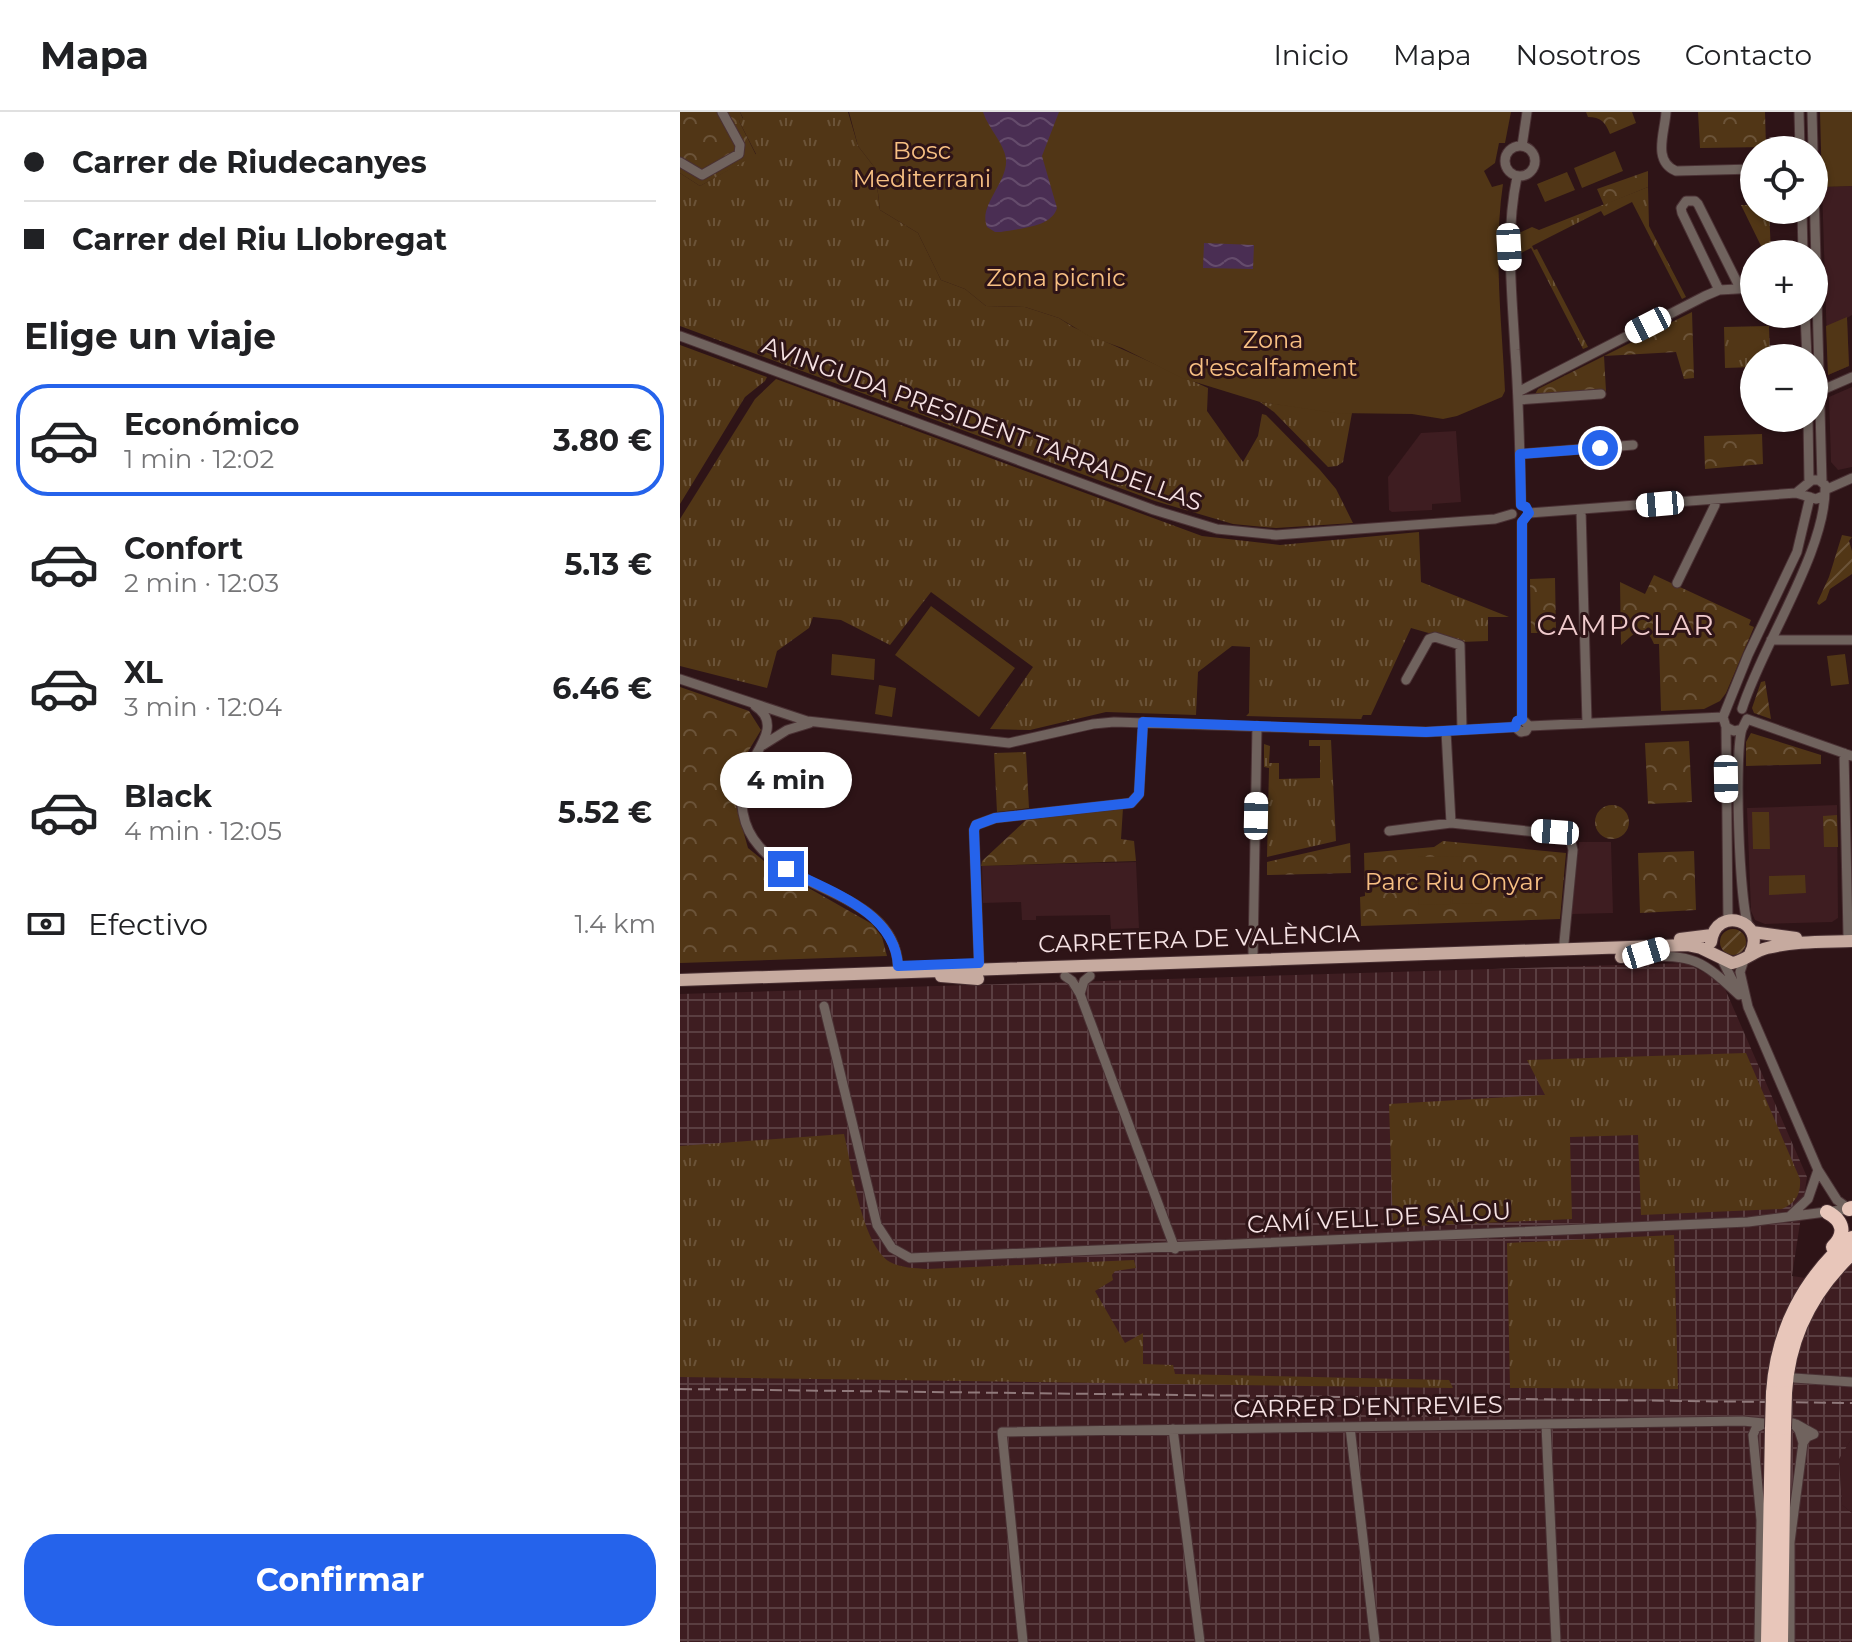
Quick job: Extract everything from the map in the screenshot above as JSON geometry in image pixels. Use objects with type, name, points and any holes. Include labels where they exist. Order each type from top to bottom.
[{"type":"highway","points":[[1784,1387],[1776,1363],[1788,1323],[1822,1259],[1842,1236],[1838,1220],[1826,1212]]},
{"type":"highway","points":[[1815,1274],[1852,1238]]},
{"type":"highway","points":[[1761,1550],[1792,1348],[1806,1312],[1825,1281],[1852,1253]]},
{"type":"highway","points":[[1778,1426],[1790,1542]]},
{"type":"highway","points":[[1768,1642],[1772,1476]]},
{"type":"highway","points":[[1784,1487],[1786,1642]]},
{"type":"highway","points":[[1786,1642],[1790,1611]]},
{"type":"main road","points":[[1728,920],[1737,920],[1750,930],[1791,938],[1851,937],[1765,948],[1732,963],[1719,958],[1711,944],[1712,935],[1720,924],[1728,920]]},
{"type":"main road","points":[[1747,957],[1754,944],[1750,930]]},
{"type":"main road","name":"CARRETERA DE VALÈNCIA","points":[[680,977],[844,968],[1253,954],[1565,936],[1688,938],[1712,935]]},
{"type":"main road","points":[[1621,957],[1646,953],[1667,945]]},
{"type":"main road","name":"CARRETERA DE VALÈNCIA","points":[[680,977],[1667,945],[1687,945],[1719,958]]},
{"type":"main road","points":[[874,972],[978,979]]},
{"type":"street","points":[[680,162],[702,175],[739,154],[740,145],[722,112]]},
{"type":"street","points":[[1522,146],[1527,112]]},
{"type":"street","points":[[1799,112],[1800,136]]},
{"type":"street","points":[[1812,112],[1813,136]]},
{"type":"street","points":[[1666,114],[1662,133],[1663,160],[1668,167],[1676,171],[1740,169]]},
{"type":"street","points":[[1522,146],[1533,154],[1535,166],[1527,175],[1517,177],[1505,167],[1505,156],[1512,148],[1522,146]]},
{"type":"street","points":[[1517,177],[1509,247],[1521,505]]},
{"type":"street","points":[[1518,396],[1719,290],[1740,288],[1698,204],[1686,201],[1681,208],[1682,213],[1719,290]]},
{"type":"street","name":"AVINGUDA PRESIDENT TARRADELLAS","points":[[680,336],[1154,510],[1217,529],[1276,535],[1495,519],[1512,514]]},
{"type":"street","points":[[1828,388],[1852,377]]},
{"type":"street","points":[[1518,396],[1601,394]]},
{"type":"street","points":[[1728,920],[1726,718],[1748,655],[1797,552],[1809,490],[1808,432]]},
{"type":"street","points":[[1750,930],[1742,904],[1739,741],[1744,724],[1742,709],[1752,679],[1815,542],[1824,488],[1822,432]]},
{"type":"street","points":[[1520,454],[1633,445]]},
{"type":"street","points":[[1809,490],[1816,499],[1824,488],[1852,478]]},
{"type":"street","points":[[1522,724],[1522,522],[1529,513],[1796,493],[1809,490],[1815,479],[1824,488]]},
{"type":"street","points":[[1677,583],[1714,507],[1714,500]]},
{"type":"street","points":[[1521,505],[1513,509],[1512,514],[1516,521],[1522,522]]},
{"type":"street","points":[[1521,505],[1529,513]]},
{"type":"street","points":[[1581,510],[1587,723]]},
{"type":"street","points":[[1406,680],[1429,639],[1435,637],[1460,645],[1462,730]]},
{"type":"street","points":[[1771,640],[1852,640]]},
{"type":"street","points":[[680,679],[807,721],[1009,743],[1093,724],[1143,722],[1446,731],[1522,724],[1726,718]]},
{"type":"street","points":[[749,703],[760,709],[772,730],[784,731],[823,722]]},
{"type":"street","points":[[1726,718],[1732,707],[1742,709]]},
{"type":"street","points":[[778,710],[770,714],[763,745],[745,776],[741,797],[744,821],[758,846],[786,869],[879,921],[892,939],[898,966]]},
{"type":"street","points":[[763,745],[790,724],[788,715]]},
{"type":"street","points":[[1726,718],[1734,731],[1744,724]]},
{"type":"street","points":[[979,963],[976,825],[995,818],[1131,803],[1139,794],[1143,722]]},
{"type":"street","points":[[1744,724],[1848,755],[1851,937]]},
{"type":"street","points":[[1253,954],[1257,726]]},
{"type":"street","points":[[1446,731],[1451,823]]},
{"type":"street","points":[[1389,831],[1451,823],[1555,832],[1570,838],[1573,850],[1565,936]]},
{"type":"street","points":[[1621,957],[1694,960],[1713,970],[1739,995]]},
{"type":"street","points":[[1747,957],[1740,972],[1748,1007],[1818,1170],[1842,1205],[1850,1208]]},
{"type":"street","points":[[1719,958],[1748,1007]]},
{"type":"street","points":[[1065,976],[1080,994],[1175,1249]]},
{"type":"street","points":[[1080,994],[1084,981],[1090,976]]},
{"type":"street","name":"CAMÍ VELL DE SALOU","points":[[824,1006],[877,1225],[892,1248],[910,1258],[1702,1225],[1788,1218],[1850,1208]]},
{"type":"street","points":[[1788,1218],[1808,1199],[1818,1170]]},
{"type":"street","points":[[1815,1183],[1815,1200],[1826,1212],[1833,1202],[1832,1191]]},
{"type":"street","points":[[1784,1387],[1852,1382]]},
{"type":"street","name":"CARRER D'ENTREVIES","points":[[1023,1642],[1002,1432],[1735,1423],[1778,1426]]},
{"type":"street","name":"CARRER D'ENTREVIES","points":[[1735,1423],[1754,1432]]},
{"type":"street","points":[[1546,1425],[1556,1642]]},
{"type":"street","points":[[1759,1642],[1761,1550],[1754,1432],[1778,1426],[1814,1434],[1803,1443],[1790,1542],[1790,1611]]},
{"type":"street","points":[[1350,1427],[1375,1642]]},
{"type":"street","points":[[1173,1429],[1200,1642]]},
{"type":"shaded area","points":[[1852,186],[1852,315],[1847,318],[1849,366],[1828,375],[1828,240],[1824,240],[1823,224],[1828,224],[1828,187]]},
{"type":"shaded area","points":[[1852,387],[1852,467],[1838,470],[1831,462],[1829,397]]},
{"type":"shaded area","points":[[1456,431],[1461,502],[1432,504],[1432,510],[1389,510],[1388,477],[1421,433]]},
{"type":"shaded area","points":[[1837,805],[1838,918],[1832,922],[1765,924],[1755,920],[1751,911],[1747,808]]},
{"type":"shaded area","points":[[1579,842],[1611,842],[1613,913],[1572,914]]},
{"type":"shaded area","points":[[1136,862],[1139,928],[1111,929],[1110,915],[1036,916],[1036,920],[1022,920],[1021,902],[983,903],[982,866]]},
{"type":"shaded area","points":[[1686,963],[1722,982],[1807,1177],[1792,1276],[1832,1282],[1852,1263],[1852,1438],[1839,1459],[1842,1505],[1852,1513],[1852,1642],[680,1642],[680,994]]},
{"type":"shaded area","points":[[1852,1438],[1852,1513],[1842,1505],[1839,1458]]},
{"type":"green space","points":[[680,112],[740,112],[743,119],[739,121],[756,155],[700,186],[680,173]]},
{"type":"green space","points":[[740,112],[848,112],[858,146],[875,168],[880,210],[918,233],[941,280],[965,289],[986,306],[1025,307],[1059,318],[1208,388],[1207,411],[1243,462],[1258,436],[1262,414],[1266,415],[1336,489],[1353,523],[1276,528],[1233,524],[1155,501],[680,326],[680,173],[700,186],[756,154],[739,121],[743,118]]},
{"type":"green space","points":[[849,112],[1511,112],[1505,143],[1499,143],[1495,163],[1484,171],[1492,187],[1503,184],[1498,261],[1505,391],[1502,397],[1443,419],[1412,414],[1336,413],[1260,402],[1182,378],[1122,348],[1089,336],[1059,318],[1025,307],[986,306],[965,289],[941,280],[918,233],[880,210],[875,168],[858,146]]},
{"type":"green space","points":[[1586,112],[1632,112],[1636,123],[1610,134],[1602,121],[1588,117]]},
{"type":"green space","points":[[1698,112],[1765,112],[1766,136],[1740,136],[1740,147],[1700,148]]},
{"type":"green space","points":[[1820,112],[1852,112],[1852,186],[1828,187],[1828,136],[1821,136]]},
{"type":"green space","points":[[1615,151],[1623,171],[1582,188],[1574,168]]},
{"type":"green space","points":[[1648,171],[1648,187],[1604,205],[1597,189]]},
{"type":"green space","points":[[1567,172],[1575,190],[1545,202],[1537,184]]},
{"type":"green space","points":[[1648,187],[1649,226],[1686,297],[1682,299],[1632,202],[1604,216],[1601,211],[1532,246],[1534,250],[1537,249],[1588,347],[1583,349],[1531,248],[1519,254],[1519,233],[1532,227],[1539,230]]},
{"type":"green space","points":[[1750,224],[1770,224],[1770,240],[1758,240]]},
{"type":"green space","points":[[1692,312],[1694,378],[1684,379],[1676,352],[1604,356]]},
{"type":"green space","points":[[1847,317],[1849,366],[1828,375],[1826,328]]},
{"type":"green space","points":[[1724,327],[1769,328],[1770,344],[1740,344],[1740,367],[1725,368]]},
{"type":"green space","points":[[680,345],[767,377],[745,397],[680,504]]},
{"type":"green space","points":[[1604,356],[1606,391],[1534,396],[1538,389]]},
{"type":"green space","points":[[776,379],[1202,536],[1280,545],[1419,532],[1421,582],[1509,617],[1488,617],[1488,641],[1460,642],[1411,628],[1371,715],[1363,715],[1361,719],[1246,716],[1249,713],[1250,647],[1232,646],[1198,672],[1196,715],[1106,712],[1030,730],[990,729],[1033,667],[931,592],[890,645],[841,620],[813,617],[809,628],[777,651],[767,688],[680,666],[680,519],[755,399]]},
{"type":"green space","points":[[1260,402],[1352,413],[1343,462],[1328,467],[1274,412]]},
{"type":"green space","points":[[1762,434],[1763,464],[1705,469],[1704,436]]},
{"type":"green space","points":[[1842,535],[1852,537],[1849,541],[1852,574],[1830,589],[1826,600],[1819,605],[1817,603]]},
{"type":"green space","points":[[1654,575],[1751,620],[1749,625],[1754,627],[1726,693],[1720,701],[1704,709],[1661,711],[1659,644],[1654,644],[1642,631],[1633,634],[1621,645],[1620,582],[1645,594]]},
{"type":"green space","points":[[1555,578],[1556,633],[1531,633],[1530,579]]},
{"type":"green space","points":[[931,606],[1015,668],[979,717],[895,655]]},
{"type":"green space","points":[[832,654],[875,659],[874,680],[831,675]]},
{"type":"green space","points":[[1845,654],[1849,684],[1831,686],[1827,656]]},
{"type":"green space","points":[[1765,681],[1771,719],[1754,713],[1752,708],[1761,682]]},
{"type":"green space","points":[[879,685],[896,688],[892,717],[875,714]]},
{"type":"green space","points":[[680,687],[749,711],[761,730],[746,755],[734,798],[748,848],[770,866],[872,924],[882,937],[887,956],[680,963]]},
{"type":"green space","points":[[1751,733],[1821,755],[1821,764],[1746,766],[1746,742]]},
{"type":"green space","points":[[1309,740],[1331,740],[1336,841],[1267,857],[1269,768],[1264,767],[1264,744],[1270,746],[1269,763],[1279,763],[1279,779],[1320,778],[1320,746],[1309,746]]},
{"type":"green space","points":[[1689,741],[1692,802],[1648,804],[1645,743]]},
{"type":"green space","points":[[1026,752],[1029,808],[997,812],[994,753]]},
{"type":"green space","points":[[1612,805],[1624,810],[1629,822],[1624,834],[1612,839],[1600,834],[1595,822],[1600,810]]},
{"type":"green space","points":[[1123,808],[1121,839],[1134,841],[1136,861],[981,866],[982,861],[1026,820]]},
{"type":"green space","points":[[1752,812],[1769,812],[1770,849],[1753,849]]},
{"type":"green space","points":[[1837,815],[1838,847],[1824,847],[1823,816]]},
{"type":"green space","name":"Parc Riu Onyar","points":[[1443,841],[1566,853],[1560,919],[1361,926],[1360,897],[1365,896],[1364,853],[1434,847]]},
{"type":"green space","points":[[1350,843],[1351,873],[1267,875],[1267,862]]},
{"type":"green space","points":[[1694,851],[1696,910],[1640,913],[1638,853]]},
{"type":"green space","points":[[1461,856],[1462,879],[1481,878],[1482,903],[1453,904],[1452,879],[1417,879],[1417,857]]},
{"type":"green space","points":[[1805,875],[1806,893],[1769,895],[1769,876]]},
{"type":"green space","points":[[1450,885],[1451,904],[1419,905],[1418,886]]},
{"type":"green space","points":[[1733,929],[1742,933],[1746,942],[1742,951],[1733,955],[1724,951],[1720,942],[1724,933]]},
{"type":"green space","points":[[1746,1053],[1800,1179],[1797,1197],[1782,1209],[1641,1215],[1638,1135],[1570,1137],[1572,1219],[1393,1227],[1389,1104],[1545,1095],[1527,1060]]},
{"type":"green space","points":[[844,1134],[865,1222],[880,1253],[894,1264],[927,1269],[1134,1260],[1136,1268],[1115,1271],[1113,1280],[1095,1291],[1125,1343],[1143,1333],[1143,1364],[1173,1365],[1175,1374],[1449,1380],[1453,1388],[680,1377],[680,1146]]},
{"type":"green space","points":[[1674,1235],[1678,1389],[1510,1388],[1507,1243]]},
{"type":"water","points":[[983,112],[1059,112],[1042,156],[1057,208],[1048,220],[1001,232],[987,227],[986,210],[1003,177],[1006,159]]},
{"type":"water","points":[[1204,243],[1254,245],[1253,269],[1203,268]]},
{"type":"railway","points":[[680,1389],[1852,1403]]},
{"type":"district","name":"CAMPCLAR","points":[[1626,625]]},
{"type":"route","points":[[786,869],[879,921],[892,939],[898,966],[979,963],[976,825],[995,818],[1136,800],[1139,794],[1143,722],[1426,732],[1515,727],[1517,721],[1522,719],[1522,522],[1529,513],[1521,505],[1520,454],[1600,448]]},
{"type":"park label","name":"Bosc Mediterrani","points":[[922,165]]},
{"type":"park label","name":"Zona picnic","points":[[1056,278]]},
{"type":"park label","name":"Zona d'escalfament","points":[[1273,354]]}]
